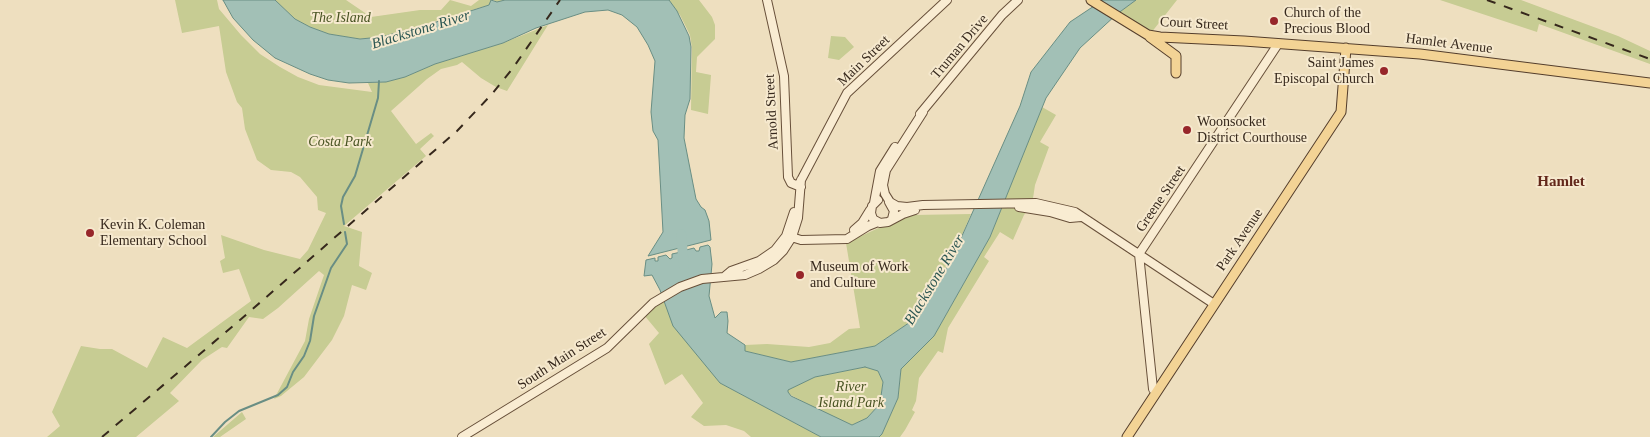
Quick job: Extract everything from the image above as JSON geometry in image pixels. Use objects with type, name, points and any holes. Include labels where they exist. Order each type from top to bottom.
[{"type":"main road","name":"Arnold Street","points":[[766,0],[784,76],[788,177],[791,183],[800,184]]},
{"type":"main road","name":"Main Street","points":[[789,237],[796,192],[846,95],[947,0]]},
{"type":"main road","name":"Truman Drive","points":[[872,206],[877,193],[878,176],[884,162],[913,122],[1002,15],[1018,0]]},
{"type":"main road","name":"Court Street","points":[[1091,0],[1146,34],[1244,41]]},
{"type":"main road","points":[[1146,34],[1176,56],[1176,73]]},
{"type":"main road","name":"Hamlet Avenue","points":[[1244,41],[1420,54],[1650,82]]},
{"type":"main road","name":"Greene Street","points":[[1153,390],[1140,254],[1278,44]]},
{"type":"main road","name":"Park Avenue","points":[[1127,437],[1340,112],[1346,48]]},
{"type":"main road","name":"Truman Drive","points":[[890,202],[884,185],[886,170],[923,112]]},
{"type":"main road","points":[[839,239],[862,223],[872,206],[883,200],[902,207],[1002,204],[1030,206],[1070,218],[1081,217],[1214,304]]},
{"type":"main road","points":[[890,202],[894,211],[892,219]]},
{"type":"main road","points":[[872,206],[872,216],[878,222]]},
{"type":"main road","points":[[789,237],[802,240],[847,239],[878,222],[885,223],[908,212],[934,206]]},
{"type":"main road","name":"South Main Street","points":[[462,437],[607,348],[658,299],[680,287],[702,280],[725,276],[732,278],[766,266],[781,254],[789,237]]},
{"type":"green space","name":"Costa Park","points":[[175,0],[217,0],[219,9],[241,35],[260,54],[280,67],[298,77],[319,85],[372,92],[368,83],[386,82],[405,77],[435,64],[503,43],[548,25],[507,91],[481,78],[462,62],[441,69],[391,111],[416,144],[431,133],[434,136],[420,149],[426,156],[344,226],[362,232],[359,266],[372,273],[366,290],[352,285],[344,316],[332,340],[304,377],[281,396],[274,399],[305,341],[309,319],[324,275],[319,271],[263,319],[249,317],[227,348],[222,347],[202,360],[170,393],[179,401],[136,437],[47,437],[60,426],[52,412],[81,346],[112,349],[147,368],[163,337],[187,348],[251,301],[239,269],[223,273],[220,261],[225,258],[221,235],[264,250],[300,259],[308,250],[326,213],[318,210],[317,197],[300,177],[291,172],[271,170],[257,160],[245,129],[242,108],[237,102],[226,72],[219,26],[182,33]]},
{"type":"green space","name":"The Island","points":[[275,0],[346,0],[371,17],[420,10],[441,10],[450,0],[471,6],[479,0],[493,0],[489,5],[381,37],[360,39],[329,34],[310,27],[295,19]]},
{"type":"green space","points":[[668,0],[699,0],[712,17],[715,25],[715,39],[697,57],[696,72],[711,75],[708,114],[691,110],[692,48],[690,35],[680,15]]},
{"type":"green space","points":[[1136,0],[1177,0],[1151,33],[1117,14]]},
{"type":"green space","points":[[1440,0],[1521,0],[1618,36],[1650,51],[1650,64],[1539,24],[1537,32]]},
{"type":"green space","points":[[831,36],[845,37],[854,47],[839,60],[828,58]]},
{"type":"green space","points":[[1042,107],[1056,115],[1040,142],[1049,147],[1035,185],[1032,205],[1024,215],[1013,240],[1000,232],[984,257],[989,261],[948,328],[943,353],[938,351],[919,378],[916,401],[912,410],[915,412],[905,430],[900,437],[879,437],[898,398],[901,369],[934,336],[990,237]]},
{"type":"green space","points":[[971,214],[953,256],[919,316],[875,346],[791,362],[745,351],[745,345],[767,344],[809,347],[830,343],[849,329],[860,328],[846,243],[898,219],[913,215]]},
{"type":"green space","points":[[662,299],[720,383],[821,437],[751,437],[744,431],[726,425],[704,426],[691,417],[703,403],[682,374],[665,385],[649,344],[659,333],[644,315]]},
{"type":"green space","name":"River Island Park","points":[[865,367],[878,371],[883,382],[881,396],[878,406],[867,418],[852,425],[824,413],[789,394],[787,390],[815,377]]},
{"type":"green space","points":[[242,412],[246,419],[220,437],[213,437]]},
{"type":"water","points":[[223,0],[275,0],[295,19],[310,27],[329,34],[360,39],[381,37],[430,24],[489,5],[491,0],[497,2],[505,0],[669,0],[677,11],[689,36],[691,47],[690,99],[685,115],[684,138],[696,199],[705,210],[709,221],[711,240],[648,256],[663,232],[658,140],[653,131],[651,112],[655,61],[637,27],[622,15],[608,10],[585,12],[536,28],[503,43],[435,64],[405,77],[386,82],[349,83],[328,80],[310,74],[275,58],[253,40],[233,18]]},
{"type":"water","points":[[1103,0],[1136,0],[1117,14],[1080,48],[1046,98],[990,237],[934,336],[901,369],[898,398],[882,434],[879,437],[821,437],[720,383],[673,326],[660,290],[652,275],[644,276],[646,260],[655,258],[655,261],[658,261],[658,257],[666,255],[670,259],[672,254],[681,252],[683,255],[686,250],[694,248],[696,251],[699,251],[700,247],[708,245],[710,247],[712,264],[709,296],[715,318],[721,312],[727,312],[727,333],[745,345],[745,351],[791,362],[875,346],[919,316],[953,256],[1020,106],[1031,72],[1070,22]],"holes":[[[865,367],[878,371],[883,382],[878,406],[867,418],[852,425],[791,396],[788,392],[788,390],[815,377]]]},
{"type":"waterway","points":[[344,224],[341,206],[343,197],[355,176],[378,98],[379,81]]},
{"type":"waterway","points":[[211,437],[239,411],[278,395],[287,387],[310,341],[314,316],[331,268],[347,244],[345,232]]},
{"type":"waterway","name":"Blackstone River","points":[[681,234],[684,267]]},
{"type":"railway","points":[[102,437],[457,131],[492,94],[513,68],[560,0]]},
{"type":"railway","points":[[1487,0],[1650,59]]},
{"type":"place","name":"Church of the Precious Blood","points":[[1274,21]]},
{"type":"place","name":"Saint James Episcopal Church","points":[[1384,71]]},
{"type":"place","name":"Woonsocket District Courthouse","points":[[1187,130]]},
{"type":"place","name":"Kevin K. Coleman Elementary School","points":[[90,233]]},
{"type":"place","name":"Museum of Work and Culture","points":[[800,275]]},
{"type":"district","name":"Hamlet","points":[[1561,182]]}]
